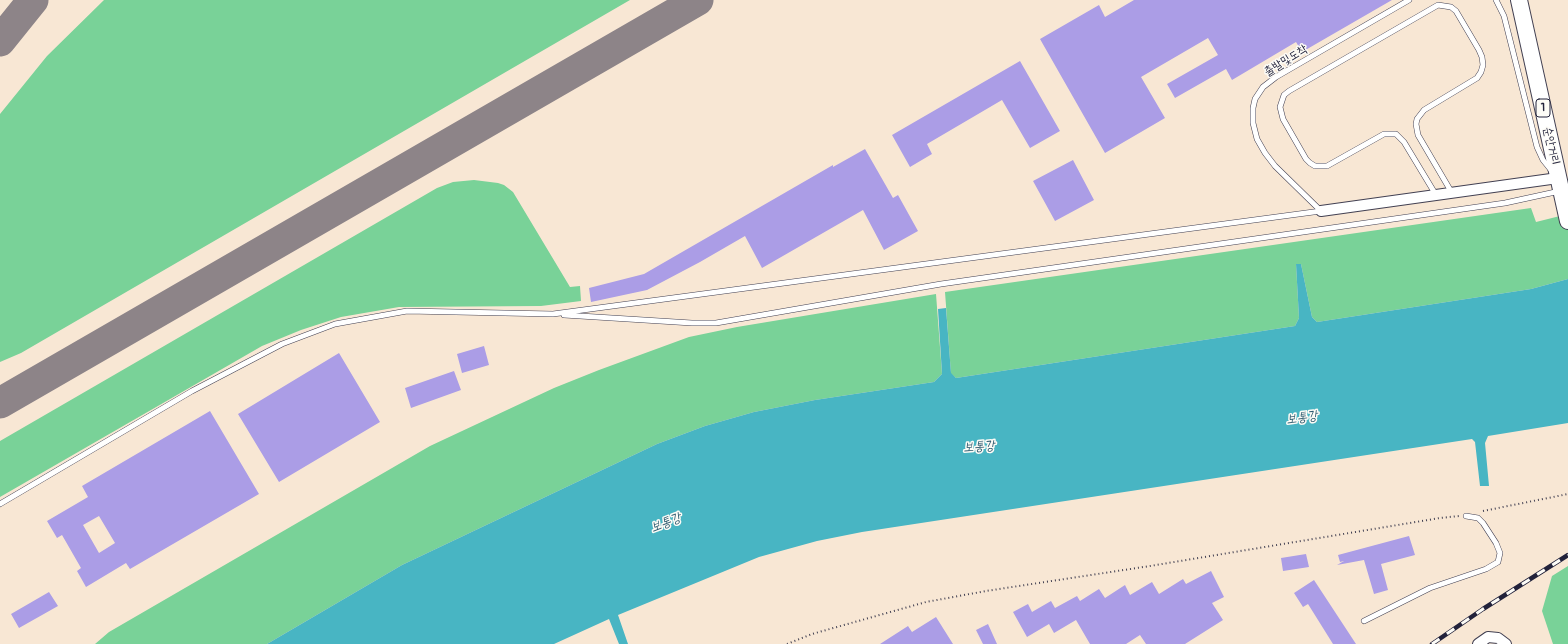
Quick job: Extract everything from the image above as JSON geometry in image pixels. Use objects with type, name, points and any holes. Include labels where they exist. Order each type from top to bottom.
[{"type":"main road","name":"순안거리","points":[[1518,0],[1562,186],[1567,218]]},
{"type":"street","points":[[1321,211],[1452,193],[1562,186]]},
{"type":"street","points":[[1478,644],[1488,637],[1498,638],[1506,644]]},
{"type":"lane","name":"출발및도착","points":[[1321,211],[1275,166],[1257,140],[1253,123],[1253,108],[1255,99],[1263,87],[1276,77],[1409,0]]},
{"type":"lane","points":[[0,504],[192,391],[282,344],[335,324],[407,311],[553,314],[692,323],[716,323],[941,284],[1505,203],[1562,186],[1543,160],[1537,147],[1504,16],[1496,0]]},
{"type":"lane","points":[[1436,195],[1404,142],[1396,134],[1384,134],[1327,166],[1315,166],[1306,159],[1283,119],[1280,107],[1284,95],[1289,91],[1438,5],[1451,7],[1456,11],[1479,50],[1483,64],[1481,72],[1477,78],[1424,110],[1417,119],[1416,124],[1418,135],[1452,193]]},
{"type":"lane","points":[[553,314],[1321,211]]},
{"type":"lane","points":[[1364,621],[1430,588],[1486,569],[1498,562],[1500,553],[1496,543],[1483,523],[1478,518],[1466,516]]},
{"type":"path","points":[[788,644],[812,634],[926,602],[1440,518],[1466,516],[1568,494]]},
{"type":"green space","points":[[104,0],[630,0],[21,353],[0,362],[0,114],[47,56]]},
{"type":"green space","points":[[474,180],[498,183],[504,185],[513,192],[570,287],[580,286],[581,301],[541,306],[399,307],[341,317],[301,330],[262,346],[0,497],[0,441],[437,188],[453,182]]},
{"type":"green space","points":[[1531,208],[1536,222],[1568,214],[1568,279],[1531,289],[1317,322],[1312,317],[1301,264],[1296,264],[1299,318],[1295,326],[956,378],[951,374],[945,292]]},
{"type":"green space","points":[[936,294],[942,374],[934,382],[815,400],[754,412],[705,426],[657,444],[402,565],[267,644],[95,644],[109,632],[430,446],[554,388],[689,337],[737,327]]},
{"type":"green space","points":[[1568,566],[1568,644],[1553,644],[1542,611],[1552,576]]},
{"type":"water","name":"보통강","points":[[1296,264],[1301,264],[1312,317],[1317,322],[1531,289],[1568,279],[1568,423],[1488,436],[1485,443],[1489,486],[1480,486],[1475,442],[1472,439],[862,532],[817,541],[759,557],[618,615],[628,644],[619,644],[609,619],[554,644],[267,644],[402,565],[657,444],[705,426],[754,412],[815,400],[934,382],[942,374],[938,309],[946,308],[951,373],[956,378],[1295,326],[1299,318]]},
{"type":"building","points":[[1134,0],[1392,0],[1302,52],[1296,42],[1232,80],[1226,69],[1175,98],[1167,84],[1218,55],[1208,38],[1141,77],[1165,118],[1105,153],[1040,39],[1099,5],[1105,17]]},
{"type":"building","points":[[1020,61],[1060,131],[1030,148],[1002,100],[927,144],[932,154],[910,167],[892,135]]},
{"type":"building","points":[[865,149],[893,198],[898,195],[918,231],[884,250],[863,210],[762,268],[745,236],[647,290],[591,302],[589,288],[644,274],[833,165],[833,167]]},
{"type":"building","points":[[1073,160],[1094,200],[1055,221],[1033,181]]},
{"type":"building","points":[[484,346],[489,365],[462,373],[457,354]]},
{"type":"building","points":[[339,353],[380,422],[279,482],[238,414]]},
{"type":"building","points":[[454,371],[461,390],[411,408],[405,388]]},
{"type":"building","points":[[210,411],[259,494],[130,569],[126,563],[86,587],[77,571],[81,568],[62,535],[57,538],[47,521],[88,497],[82,486]],"holes":[[[99,516],[115,543],[99,553],[83,525]]]},
{"type":"building","points":[[1409,536],[1415,555],[1381,564],[1388,590],[1374,594],[1364,560],[1337,565],[1344,561],[1340,562],[1338,555]]},
{"type":"building","points":[[1306,554],[1309,567],[1283,571],[1281,558]]},
{"type":"building","points":[[1211,571],[1224,597],[1212,603],[1223,620],[1185,644],[1146,644],[1140,635],[1126,644],[1090,644],[1076,620],[1054,633],[1049,624],[1027,637],[1013,612],[1028,604],[1032,612],[1051,601],[1055,608],[1077,596],[1080,601],[1099,589],[1105,598],[1125,585],[1130,595],[1152,582],[1159,594],[1183,579],[1186,584]]},
{"type":"building","points":[[1314,580],[1356,644],[1333,644],[1308,604],[1303,607],[1294,593]]},
{"type":"building","points":[[49,592],[58,606],[19,628],[11,614]]},
{"type":"building","points":[[936,617],[953,644],[880,644],[908,626],[912,632]]},
{"type":"building","points":[[988,624],[997,644],[983,644],[976,630]]},
{"type":"taxiway","points":[[0,41],[33,0]]},
{"type":"taxiway","points":[[0,403],[698,0]]},
{"type":"railway","points":[[1432,644],[1483,609],[1568,555]]}]
